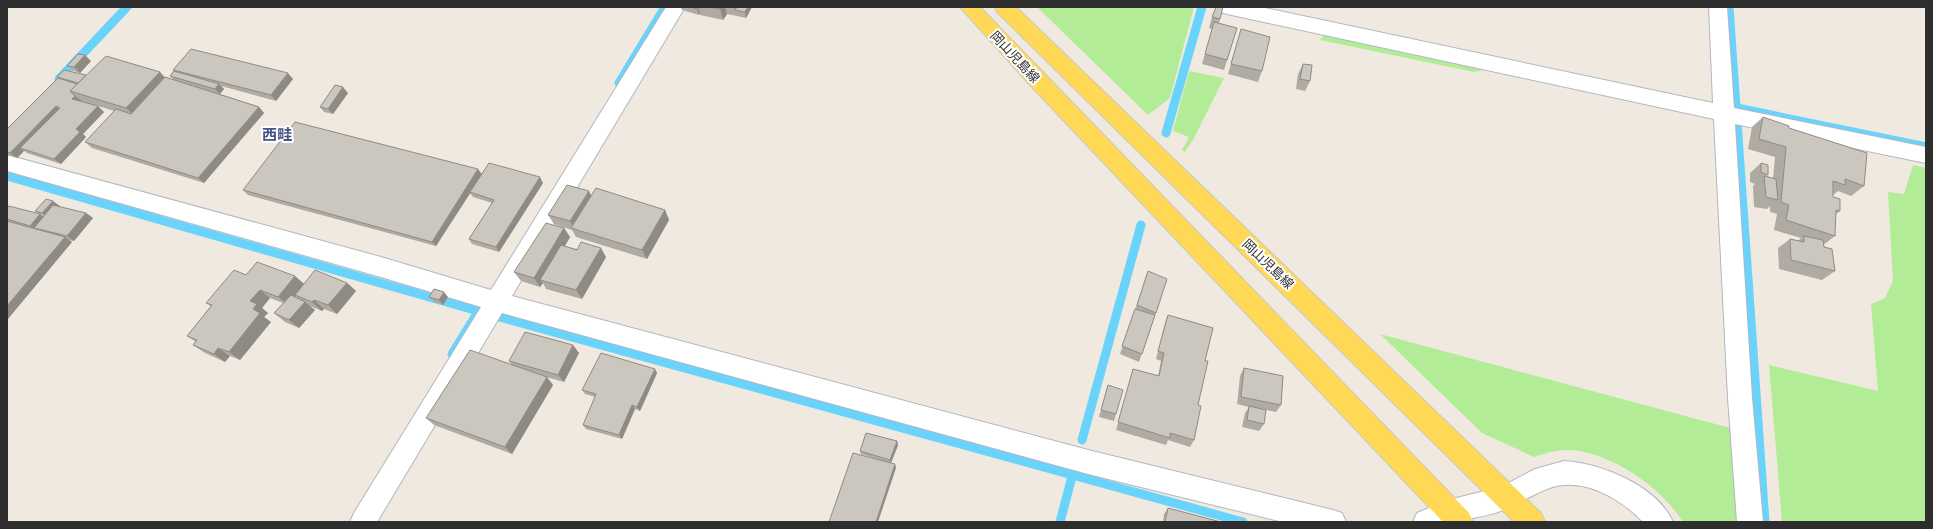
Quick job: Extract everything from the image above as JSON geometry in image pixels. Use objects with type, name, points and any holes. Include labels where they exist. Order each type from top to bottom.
[{"type":"main road","name":"岡山児島線","points":[[969,7],[1043,87],[1455,517]]},
{"type":"main road","name":"岡山児島線","points":[[1004,7],[1532,522]]},
{"type":"street","points":[[362,522],[676,7]]},
{"type":"street","points":[[1227,7],[1733,115],[1926,154]]},
{"type":"street","points":[[1718,7],[1733,115],[1740,398],[1750,522]]},
{"type":"street","points":[[7,163],[374,265],[491,310],[1085,461],[1333,522]]},
{"type":"street","points":[[1426,522],[1455,517],[1507,497],[1549,476],[1567,474],[1580,475],[1602,480],[1623,490],[1660,522]]},
{"type":"green space","points":[[1037,7],[1194,7],[1170,98],[1148,115]]},
{"type":"green space","points":[[1332,34],[1488,69],[1474,72],[1320,40],[1324,35]]},
{"type":"green space","points":[[1189,71],[1224,78],[1194,138],[1185,152],[1182,150],[1189,137],[1173,131]]},
{"type":"green space","points":[[1913,165],[1926,168],[1926,522],[1782,522],[1769,365],[1878,391],[1871,304],[1885,298],[1893,281],[1888,192],[1904,194]]},
{"type":"green space","points":[[1380,334],[1734,429],[1740,522],[1683,522],[1673,508],[1645,482],[1628,470],[1609,460],[1573,450],[1555,451],[1534,457],[1482,433]]},
{"type":"building","points":[[709,7],[722,7],[720,9]]},
{"type":"building","points":[[737,7],[748,7],[745,12],[735,10]]},
{"type":"building","points":[[1216,7],[1223,7],[1220,19],[1212,17]]},
{"type":"building","points":[[1214,22],[1237,28],[1227,60],[1205,54]]},
{"type":"building","points":[[1241,29],[1270,37],[1262,71],[1231,64]]},
{"type":"building","points":[[191,49],[288,73],[271,95],[173,70]]},
{"type":"building","points":[[78,54],[85,55],[74,67],[67,66]]},
{"type":"building","points":[[106,56],[160,72],[126,108],[70,91]]},
{"type":"building","points":[[1303,64],[1312,65],[1310,81],[1300,79]]},
{"type":"building","points":[[64,70],[86,75],[78,83],[57,77]]},
{"type":"building","points":[[174,71],[219,84],[215,89],[170,76]]},
{"type":"building","points":[[165,77],[259,107],[198,178],[85,142],[116,109],[131,114]]},
{"type":"building","points":[[58,78],[77,84],[70,91],[75,96],[72,99],[98,106],[76,129],[80,132],[54,159],[20,148],[60,108],[56,106],[10,153],[7,152],[7,129]]},
{"type":"building","points":[[335,85],[343,87],[328,109],[320,107]]},
{"type":"building","points":[[1763,117],[1789,126],[1789,128],[1867,153],[1864,186],[1845,179],[1845,185],[1833,181],[1833,197],[1840,199],[1840,211],[1836,210],[1835,236],[1786,220],[1789,205],[1781,202],[1786,147],[1759,139]]},
{"type":"building","points":[[295,122],[478,169],[432,242],[243,190]]},
{"type":"building","points":[[489,163],[540,177],[496,247],[469,239],[494,200],[470,192]]},
{"type":"building","points":[[1761,163],[1768,165],[1768,175],[1761,172]]},
{"type":"building","points":[[1764,176],[1776,179],[1778,200],[1766,197]]},
{"type":"building","points":[[567,185],[589,191],[570,221],[548,215]]},
{"type":"building","points":[[596,188],[665,210],[642,250],[571,228]]},
{"type":"building","points":[[46,199],[53,201],[42,213],[35,211]]},
{"type":"building","points":[[53,205],[86,213],[67,236],[34,228]]},
{"type":"building","points":[[9,206],[40,214],[30,226],[7,219],[7,209]]},
{"type":"building","points":[[7,221],[65,237],[7,306]]},
{"type":"building","points":[[546,223],[564,228],[534,278],[514,272]]},
{"type":"building","points":[[1804,236],[1823,240],[1824,247],[1832,249],[1835,271],[1791,260],[1790,239],[1804,242]]},
{"type":"building","points":[[581,242],[601,248],[576,290],[540,280],[561,245],[577,250]]},
{"type":"building","points":[[257,262],[295,276],[278,297],[260,290],[250,301],[257,304],[253,309],[260,313],[229,352],[218,348],[214,354],[193,345],[197,340],[187,336],[212,305],[206,303],[234,270],[246,275]]},
{"type":"building","points":[[315,270],[347,283],[328,305],[314,300],[312,302],[295,295]]},
{"type":"building","points":[[1148,271],[1167,279],[1156,313],[1137,305]]},
{"type":"building","points":[[434,289],[444,292],[439,300],[429,297]]},
{"type":"building","points":[[291,295],[305,302],[289,320],[274,313]]},
{"type":"building","points":[[1135,309],[1155,315],[1142,354],[1122,346]]},
{"type":"building","points":[[1168,315],[1213,328],[1205,361],[1208,361],[1198,405],[1201,406],[1194,440],[1170,433],[1170,438],[1118,422],[1133,369],[1159,376],[1164,353],[1158,351]]},
{"type":"building","points":[[525,332],[573,345],[558,375],[509,361]]},
{"type":"building","points":[[470,350],[547,377],[505,447],[426,418]]},
{"type":"building","points":[[601,353],[655,369],[637,407],[632,405],[619,435],[583,425],[596,394],[582,390]]},
{"type":"building","points":[[1244,368],[1283,376],[1281,405],[1241,397]]},
{"type":"building","points":[[1108,385],[1123,390],[1116,414],[1101,410]]},
{"type":"building","points":[[1249,406],[1266,410],[1264,424],[1247,420]]},
{"type":"building","points":[[866,433],[897,441],[890,460],[860,451]]},
{"type":"building","points":[[853,453],[895,464],[876,522],[829,522]]},
{"type":"building","points":[[1168,508],[1221,522],[1165,522]]},
{"type":"waterway","points":[[59,79],[127,7]]},
{"type":"waterway","points":[[619,83],[665,7]]},
{"type":"waterway","points":[[1166,133],[1202,7]]},
{"type":"waterway","points":[[1729,7],[1736,108]]},
{"type":"waterway","points":[[1732,107],[1736,108]]},
{"type":"waterway","points":[[1736,108],[1926,147]]},
{"type":"waterway","points":[[1736,108],[1765,522]]},
{"type":"waterway","points":[[7,176],[478,311]]},
{"type":"waterway","points":[[1082,440],[1141,225]]},
{"type":"waterway","points":[[478,311],[481,307]]},
{"type":"waterway","points":[[452,354],[478,311]]},
{"type":"waterway","points":[[478,311],[1072,475]]},
{"type":"waterway","points":[[1072,475],[1074,469]]},
{"type":"waterway","points":[[1060,522],[1072,475]]},
{"type":"waterway","points":[[1072,475],[1243,522]]},
{"type":"district","name":"西畦","points":[[277,135]]}]
